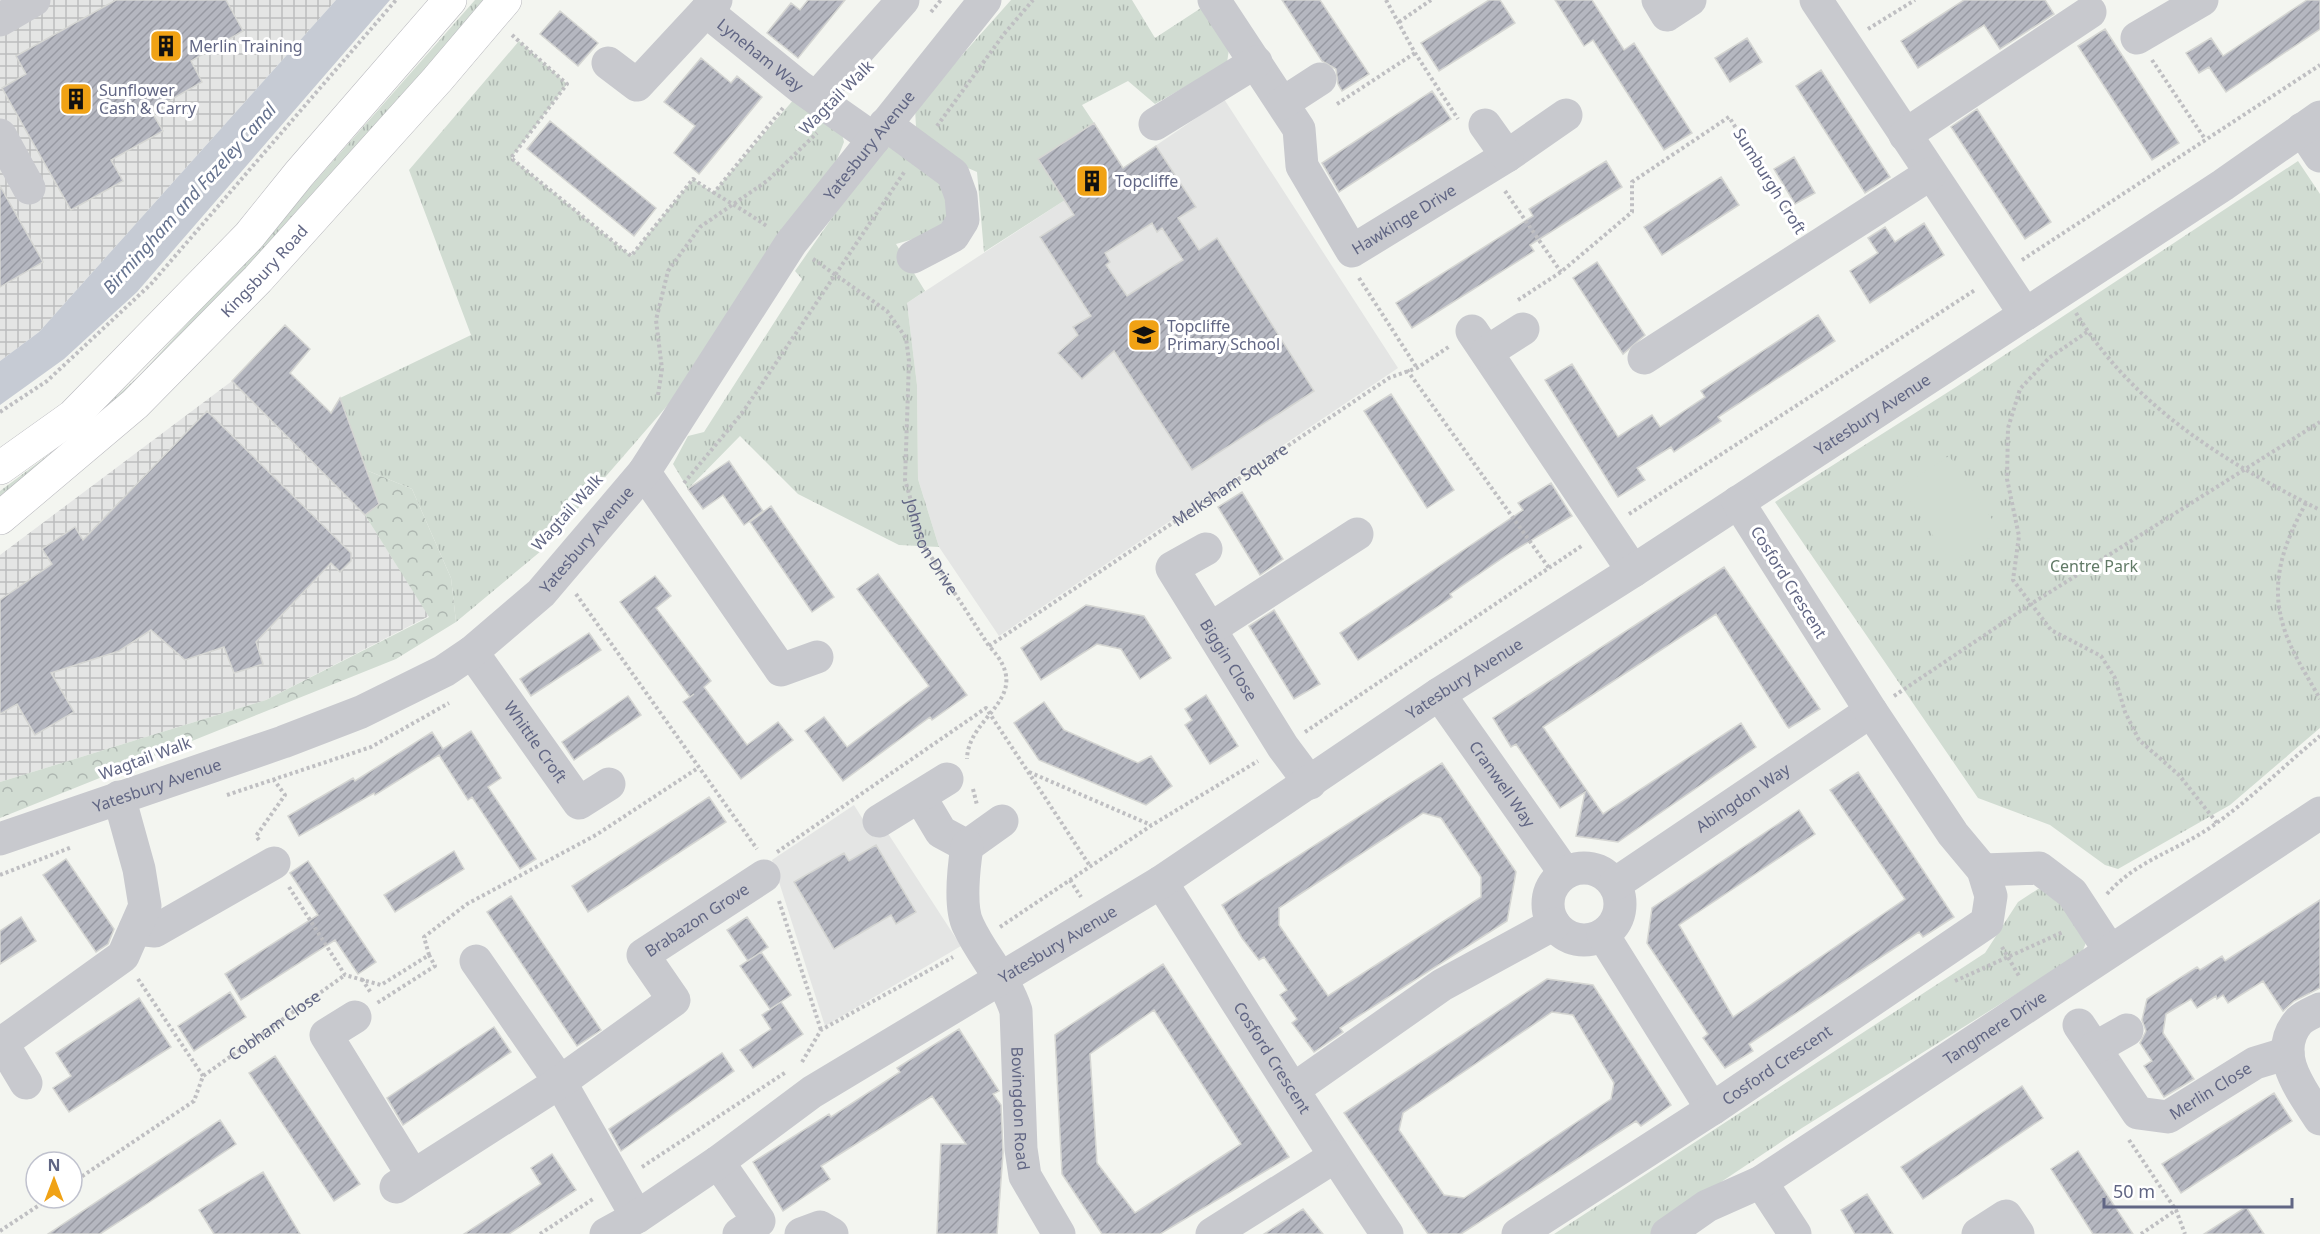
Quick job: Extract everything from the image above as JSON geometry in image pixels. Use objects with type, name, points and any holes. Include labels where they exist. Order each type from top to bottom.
[{"type":"highway","points":[[0,468],[73,416],[249,236],[299,174],[450,0]]},
{"type":"highway","name":"Kingsbury Road","points":[[0,518],[135,404],[258,279],[498,8]]},
{"type":"street","name":"Yatesbury Avenue","points":[[0,838],[283,742],[361,712],[444,671],[472,652],[541,593],[644,472],[791,243],[985,0]]},
{"type":"street","name":"Hawkinge Drive","points":[[1214,0],[1291,116],[1302,166],[1352,251],[1507,156],[1566,115]]},
{"type":"street","points":[[1658,0],[1667,15],[1690,0]]},
{"type":"street","points":[[1816,0],[2025,314]]},
{"type":"street","points":[[2137,38],[2169,9],[2202,0]]},
{"type":"street","name":"Lyneham Way","points":[[608,63],[637,85],[711,5],[817,100],[920,150],[953,174],[961,196],[963,220],[953,236],[913,258]]},
{"type":"street","name":"Lyneham Way","points":[[817,100],[915,8]]},
{"type":"street","points":[[1905,135],[2090,12]]},
{"type":"street","points":[[1155,123],[1256,62]]},
{"type":"street","points":[[1291,116],[1320,79]]},
{"type":"street","name":"Yatesbury Avenue","points":[[606,1234],[637,1217],[718,1162],[812,1092],[1161,882],[1439,694],[1633,571],[2232,179],[2311,123]]},
{"type":"street","points":[[2311,123],[2320,156]]},
{"type":"street","points":[[1485,125],[1507,156]]},
{"type":"street","points":[[0,135],[29,188]]},
{"type":"street","name":"Sumburgh Croft","points":[[1644,358],[1930,174]]},
{"type":"street","points":[[1518,317],[1479,341],[1633,571]]},
{"type":"street","points":[[644,472],[782,670],[817,657]]},
{"type":"street","name":"Cosford Crescent","points":[[1518,1234],[1712,1109],[1987,922],[1991,896],[1983,870],[1953,834],[1737,502]]},
{"type":"street","points":[[1210,629],[1357,534]]},
{"type":"street","name":"Biggin Close","points":[[1206,549],[1172,568],[1283,747],[1310,783]]},
{"type":"street","name":"Whittle Croft","points":[[472,652],[579,803],[609,784]]},
{"type":"street","name":"Cranwell Way","points":[[1439,694],[1565,873]]},
{"type":"street","name":"Abingdon Way","points":[[1615,884],[1871,711]]},
{"type":"street","points":[[119,797],[139,869],[145,906],[129,943]]},
{"type":"street","points":[[920,797],[941,832],[981,808]]},
{"type":"street","points":[[879,821],[920,797],[981,808]]},
{"type":"street","name":"Bovingdon Road","points":[[981,808],[964,896],[967,923],[1001,978],[1016,1011],[1021,1149],[1025,1176],[1059,1234]]},
{"type":"street","name":"Tangmere Drive","points":[[1667,1234],[1707,1206],[1761,1182],[2320,813]]},
{"type":"street","points":[[26,1083],[2,1043],[129,943],[155,931],[274,863]]},
{"type":"street","points":[[1586,868],[1607,876],[1615,884],[1620,906],[1618,917],[1603,935],[1581,940],[1561,932],[1554,924],[1549,914],[1550,891],[1565,873],[1586,868]]},
{"type":"street","points":[[1983,870],[2039,868],[2072,893],[2110,951]]},
{"type":"street","name":"Brabazon Grove","points":[[355,1017],[326,1035],[405,1181],[560,1082],[674,1000],[644,955],[768,869]]},
{"type":"street","name":"Cosford Crescent","points":[[1161,882],[1294,1089],[1334,1156],[1387,1234]]},
{"type":"street","points":[[1294,1089],[1442,985],[1554,924]]},
{"type":"street","points":[[1603,935],[1712,1109]]},
{"type":"street","points":[[476,961],[560,1082],[616,1184],[637,1217]]},
{"type":"street","points":[[2320,1009],[2300,1020],[2291,1036],[2288,1053],[2289,1067],[2320,1119]]},
{"type":"street","name":"Merlin Close","points":[[2127,1030],[2087,1037],[2138,1113],[2153,1117],[2168,1117],[2255,1063],[2288,1053]]},
{"type":"street","points":[[1212,1234],[1334,1156]]},
{"type":"street","points":[[718,1162],[755,1230]]},
{"type":"street","points":[[1761,1182],[1795,1234]]},
{"type":"street","points":[[1978,1234],[2006,1216],[2018,1234]]},
{"type":"street","points":[[801,1234],[820,1227],[832,1234]]},
{"type":"path","points":[[0,412],[47,381],[151,284],[396,0]]},
{"type":"path","points":[[915,8],[941,0]]},
{"type":"path","points":[[667,505],[743,411],[920,150],[1004,34],[1033,0]]},
{"type":"path","points":[[1399,22],[1431,0]]},
{"type":"path","points":[[1844,44],[1915,0]]},
{"type":"path","name":"Johnson Drive","points":[[498,8],[567,84],[511,158],[631,256],[693,179],[713,194],[735,203],[887,311],[906,338],[909,361],[905,480],[924,546],[998,657],[1005,674],[1004,695],[991,716],[977,728],[968,751],[981,808],[978,827],[977,801],[981,808]]},
{"type":"path","points":[[2137,38],[2205,139]]},
{"type":"path","points":[[1291,116],[1415,53]]},
{"type":"path","points":[[1998,275],[2320,65]]},
{"type":"path","points":[[713,194],[817,100]]},
{"type":"path","name":"Wagtail Walk","points":[[657,402],[662,369],[656,320],[668,271],[700,227],[767,181],[817,100]]},
{"type":"path","name":"Sumburgh Croft","points":[[1518,317],[1561,272],[1632,212],[1632,182],[1729,117],[1812,248]]},
{"type":"path","points":[[1352,251],[1354,270],[1417,368]]},
{"type":"path","points":[[2061,290],[2087,332],[2115,369],[2147,400],[2203,444],[2320,510]]},
{"type":"path","points":[[2087,332],[2049,358],[2020,389],[2008,428],[2007,479],[2019,536],[2013,580],[2051,630],[2101,656],[2115,678],[2125,712],[2139,740],[2180,776],[2217,824]]},
{"type":"path","name":"Melksham Square","points":[[989,646],[1389,378],[1479,341]]},
{"type":"path","points":[[1407,370],[1549,568]]},
{"type":"path","points":[[1871,711],[2031,604],[2245,467],[2320,422]]},
{"type":"path","points":[[2306,503],[2288,536],[2278,568],[2284,628],[2320,699]]},
{"type":"path","points":[[560,570],[768,869],[821,1030]]},
{"type":"path","points":[[768,869],[986,708],[1090,866]]},
{"type":"path","points":[[2008,957],[2073,928],[2087,916],[2119,880],[2147,860],[2217,824],[2320,736]]},
{"type":"path","points":[[355,1017],[435,966],[424,937],[467,904],[596,835],[698,768]]},
{"type":"path","points":[[1029,772],[1152,825]]},
{"type":"path","points":[[273,780],[285,795],[256,836],[345,975],[381,985],[429,954]]},
{"type":"path","points":[[84,1175],[194,1101],[203,1076],[129,943]]},
{"type":"path","name":"Cobham Close","points":[[203,1076],[345,975]]},
{"type":"path","points":[[540,1234],[616,1184]]},
{"type":"path","points":[[0,1231],[32,1210]]},
{"type":"path","points":[[2141,1234],[2176,1210]]},
{"type":"shaded area","points":[[0,0],[336,0],[39,332],[0,361]]},
{"type":"shaded area","name":"Topcliffe Primary School","points":[[1224,99],[1398,368],[999,636],[939,547],[918,479],[917,385],[907,303],[1065,200],[1140,194],[1123,168]]},
{"type":"shaded area","points":[[232,381],[365,515],[429,616],[266,700],[0,782],[0,555]]},
{"type":"shaded area","points":[[854,805],[874,837],[887,832],[961,946],[825,1026],[772,860]]},
{"type":"green space","points":[[475,0],[491,0],[204,326],[0,499],[0,491],[59,447],[139,376],[252,253]]},
{"type":"green space","points":[[1011,0],[1132,0],[1155,38],[1201,8],[1229,49],[1227,63],[1155,104],[1128,81],[1082,105],[1094,123],[1038,159],[1065,200],[984,252],[977,172],[952,161],[916,127],[915,108]]},
{"type":"green space","points":[[519,41],[567,84],[511,158],[631,256],[693,179],[713,193],[795,98],[841,130],[844,142],[836,162],[680,391],[541,551],[456,622],[451,578],[412,489],[366,470],[340,398],[471,335],[409,170]]},
{"type":"green space","points":[[893,146],[943,182],[951,225],[934,233],[896,244],[925,291],[907,303],[917,385],[918,479],[939,547],[899,545],[798,494],[740,436],[688,489],[673,464],[688,436],[704,432],[802,279],[795,271],[880,149]]},
{"type":"green space","name":"Centre Park","points":[[2298,161],[2320,194],[2320,728],[2230,805],[2118,869],[2105,865],[2050,825],[1978,798],[1775,502],[1956,387]]},
{"type":"green space","points":[[1949,456],[2000,531],[1951,563],[1901,487]]},
{"type":"green space","points":[[366,470],[412,489],[451,578],[456,622],[396,659],[0,818],[0,782],[266,700],[429,617],[365,515],[379,504]]},
{"type":"green space","points":[[2038,889],[2056,890],[2087,940],[2082,953],[1802,1128],[1724,1180],[1651,1234],[1554,1234],[1985,953],[2018,902]]},
{"type":"water","name":"Birmingham and Fazeley Canal","points":[[336,0],[390,0],[137,292],[64,359],[0,405],[0,361],[39,332]]},
{"type":"building","name":"Sunflower Cash & Carry","points":[[116,0],[226,0],[243,31],[191,61],[202,82],[151,111],[163,131],[111,160],[123,181],[71,210],[2,88],[26,74],[16,56]]},
{"type":"building","points":[[808,0],[845,0],[798,58],[767,33],[791,3],[800,10]]},
{"type":"building","points":[[1282,0],[1320,0],[1369,74],[1342,91],[1338,84],[1336,69],[1322,61]]},
{"type":"building","points":[[1489,0],[1500,0],[1515,23],[1439,71],[1421,43]]},
{"type":"building","points":[[1555,0],[1592,0],[1624,50],[1634,43],[1692,133],[1664,150],[1593,40],[1584,46]]},
{"type":"building","points":[[1964,0],[2045,0],[2054,14],[2000,49],[1984,25],[1918,68],[1901,41]]},
{"type":"building","points":[[2307,0],[2320,0],[2320,29],[2226,92],[2209,67],[2199,73],[2186,53],[2211,38],[2223,56]]},
{"type":"building","points":[[560,11],[598,43],[578,66],[540,34]]},
{"type":"building","points":[[2105,29],[2179,143],[2152,160],[2078,46]]},
{"type":"building","points":[[1747,38],[1762,62],[1730,82],[1715,58]]},
{"type":"building","points":[[701,58],[731,83],[737,76],[762,97],[699,174],[674,153],[695,126],[664,102]]},
{"type":"building","points":[[1821,70],[1890,177],[1865,193],[1796,86]]},
{"type":"building","points":[[1432,91],[1451,119],[1339,192],[1322,163]]},
{"type":"building","points":[[1977,109],[2051,222],[2025,239],[1951,127]]},
{"type":"building","points":[[550,121],[656,208],[634,236],[527,149]]},
{"type":"building","points":[[1094,123],[1123,168],[1156,146],[1196,207],[1178,218],[1199,250],[1217,238],[1314,391],[1192,470],[1114,351],[1082,379],[1058,353],[1078,335],[1073,327],[1091,316],[1040,237],[1074,215],[1038,159]],"holes":[[[1152,223],[1157,232],[1162,228],[1183,260],[1127,296],[1106,265],[1110,262],[1105,253]]]},
{"type":"building","points":[[1794,157],[1815,193],[1795,204],[1774,169]]},
{"type":"building","points":[[1606,161],[1622,187],[1530,245],[1534,251],[1412,328],[1396,303],[1533,216],[1529,209]]},
{"type":"building","points":[[1721,177],[1739,205],[1662,255],[1644,227]]},
{"type":"building","points":[[0,186],[43,262],[0,287]]},
{"type":"building","points":[[1924,223],[1944,255],[1870,303],[1850,271],[1878,253],[1868,238],[1885,227],[1895,242]]},
{"type":"building","points":[[1597,262],[1645,335],[1623,354],[1573,278]]},
{"type":"building","points":[[1818,315],[1835,341],[1718,417],[1721,421],[1674,452],[1671,447],[1637,468],[1645,480],[1618,497],[1545,380],[1572,364],[1618,437],[1652,415],[1660,427],[1705,397],[1701,391]]},
{"type":"building","points":[[285,325],[310,349],[290,373],[331,413],[340,398],[379,504],[365,515],[232,381]]},
{"type":"building","points":[[1391,394],[1454,490],[1427,508],[1364,411]]},
{"type":"building","points":[[207,411],[351,553],[351,561],[340,572],[331,563],[256,642],[263,664],[234,673],[224,647],[185,660],[151,630],[119,651],[51,673],[74,712],[35,735],[17,704],[0,714],[0,600],[52,564],[42,549],[75,527],[83,540]]},
{"type":"building","points":[[729,461],[763,511],[744,525],[723,495],[703,509],[688,489]]},
{"type":"building","points":[[1551,483],[1572,516],[1510,553],[1450,594],[1452,597],[1358,660],[1340,633],[1523,510],[1518,503]]},
{"type":"building","points":[[1242,492],[1283,559],[1260,575],[1218,507]]},
{"type":"building","points":[[771,506],[834,597],[812,612],[750,522]]},
{"type":"building","points":[[1724,567],[1820,709],[1789,728],[1716,614],[1543,727],[1603,814],[1741,723],[1756,747],[1618,842],[1576,836],[1585,792],[1560,808],[1516,744],[1511,747],[1493,718]]},
{"type":"building","points":[[878,574],[967,695],[932,720],[930,717],[843,781],[805,731],[824,717],[847,747],[929,686],[857,589]]},
{"type":"building","points":[[655,576],[671,596],[656,608],[711,681],[704,687],[747,745],[778,722],[793,740],[741,779],[683,702],[690,697],[620,602]]},
{"type":"building","points":[[1086,605],[1144,616],[1171,658],[1140,679],[1121,649],[1097,644],[1041,680],[1021,648]]},
{"type":"building","points":[[1274,610],[1320,684],[1294,699],[1249,626]]},
{"type":"building","points":[[589,633],[601,650],[531,696],[520,679]]},
{"type":"building","points":[[1206,695],[1238,746],[1210,764],[1185,725],[1192,720],[1185,709]]},
{"type":"building","points":[[628,696],[641,715],[574,760],[562,742]]},
{"type":"building","points":[[1044,702],[1064,730],[1138,763],[1151,756],[1172,786],[1146,805],[1039,760],[1014,723]]},
{"type":"building","points":[[471,731],[501,778],[488,787],[536,859],[520,869],[472,797],[468,800],[439,755],[375,795],[374,793],[299,836],[288,816],[353,778],[355,781],[432,732],[443,749]]},
{"type":"building","points":[[1442,763],[1516,872],[1507,921],[1340,1028],[1343,1032],[1314,1052],[1292,1023],[1297,1019],[1280,995],[1287,990],[1264,957],[1259,960],[1242,938],[1222,905]],"holes":[[[1423,813],[1441,818],[1481,877],[1481,897],[1328,996],[1279,925],[1279,908]]]},
{"type":"building","points":[[1858,772],[1954,917],[1923,937],[1919,932],[1749,1044],[1753,1051],[1725,1068],[1703,1038],[1708,1034],[1647,943],[1652,908],[1799,810],[1815,834],[1679,925],[1733,1017],[1905,899],[1830,790]]},
{"type":"building","points":[[709,797],[726,822],[588,912],[572,886]]},
{"type":"building","points":[[876,845],[916,912],[896,924],[891,915],[834,949],[794,882],[844,853],[849,861]]},
{"type":"building","points":[[454,851],[464,869],[395,912],[384,895]]},
{"type":"building","points":[[66,859],[114,929],[108,944],[96,952],[43,875]]},
{"type":"building","points":[[308,861],[376,962],[358,974],[335,940],[241,1000],[225,974],[318,915],[290,873]]},
{"type":"building","points":[[511,896],[601,1030],[577,1046],[487,912]]},
{"type":"building","points":[[2320,900],[2320,988],[2294,1001],[2283,1011],[2263,981],[2228,1003],[2223,995],[2217,999],[2216,996],[2197,1008],[2191,999],[2166,1014],[2163,1033],[2194,1079],[2164,1097],[2144,1066],[2152,1061],[2140,1043],[2146,1031],[2142,1020],[2147,999],[2197,967],[2200,970],[2222,956],[2225,961]]},
{"type":"building","points":[[21,917],[36,941],[0,964],[0,931]]},
{"type":"building","points":[[747,917],[768,947],[748,961],[727,930]]},
{"type":"building","points":[[761,952],[791,995],[770,1009],[740,966]]},
{"type":"building","points":[[1163,964],[1289,1157],[1160,1234],[1102,1234],[1062,1174],[1055,1035]],"holes":[[[1154,1010],[1241,1144],[1135,1213],[1097,1163],[1090,1054]]]},
{"type":"building","points":[[1547,979],[1593,985],[1671,1105],[1641,1126],[1636,1121],[1461,1234],[1428,1234],[1344,1113]],"holes":[[[1552,1012],[1573,1015],[1614,1083],[1611,1099],[1464,1198],[1444,1195],[1399,1130],[1403,1113]]]},
{"type":"building","points":[[230,992],[246,1017],[194,1051],[178,1026]]},
{"type":"building","points":[[139,998],[171,1047],[69,1112],[53,1088],[71,1076],[56,1053]]},
{"type":"building","points":[[781,1002],[803,1034],[753,1068],[740,1050],[771,1029],[762,1015]]},
{"type":"building","points":[[494,1027],[511,1052],[403,1125],[387,1098]]},
{"type":"building","points":[[959,1029],[999,1091],[993,1094],[1001,1105],[1003,1153],[997,1234],[937,1234],[941,1144],[966,1144],[932,1096],[821,1166],[830,1179],[783,1211],[753,1162],[829,1114],[831,1117],[900,1072],[897,1068]]},
{"type":"building","points":[[722,1053],[734,1071],[621,1151],[609,1129]]},
{"type":"building","points":[[275,1056],[360,1184],[334,1201],[249,1073]]},
{"type":"building","points":[[2022,1086],[2043,1118],[1923,1199],[1901,1167]]},
{"type":"building","points":[[2274,1093],[2292,1121],[2181,1193],[2162,1164]]},
{"type":"building","points":[[220,1120],[236,1144],[145,1205],[100,1234],[48,1234]]},
{"type":"building","points":[[2078,1151],[2133,1234],[2093,1234],[2051,1169]]},
{"type":"building","points":[[552,1154],[576,1190],[509,1234],[464,1234],[541,1184],[531,1168]]},
{"type":"building","points":[[263,1172],[300,1234],[214,1234],[199,1210]]},
{"type":"building","points":[[1867,1194],[1893,1234],[1855,1234],[1841,1210]]},
{"type":"building","points":[[2246,1207],[2264,1234],[2204,1234]]},
{"type":"building","points":[[1303,1209],[1323,1234],[1264,1234]]},
{"type":"place","name":"Merlin Training","points":[[166,46]]},
{"type":"place","name":"Sunflower Cash & Carry","points":[[76,99]]},
{"type":"place","name":"Topcliffe","points":[[1092,181]]},
{"type":"place","name":"Topcliffe Primary School","points":[[1144,335]]}]
